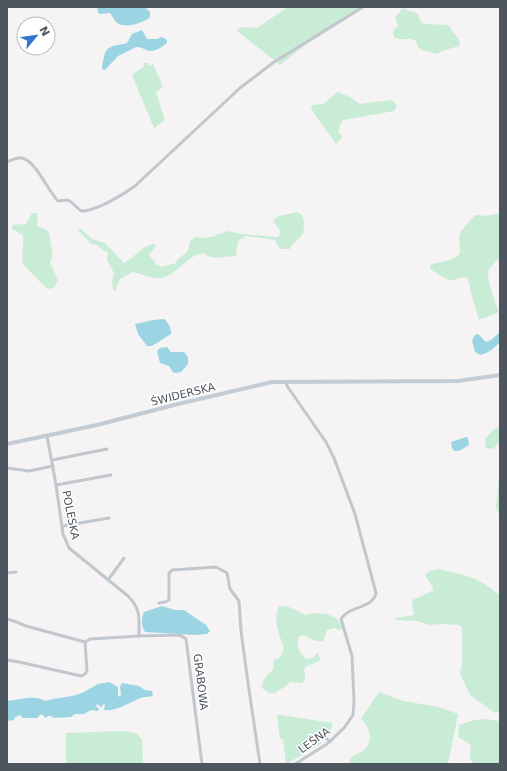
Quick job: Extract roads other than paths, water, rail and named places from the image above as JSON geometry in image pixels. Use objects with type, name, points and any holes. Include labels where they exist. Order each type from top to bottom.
[{"type":"street","points":[[7,162],[19,158],[25,159],[34,167],[56,200],[70,201],[85,212],[123,194],[145,176],[240,88],[274,62],[363,7]]},
{"type":"street","name":"ŚWIDERSKA","points":[[7,444],[97,425],[254,385],[272,382],[458,380],[500,375]]},
{"type":"street","name":"LEŚNA","points":[[286,382],[287,386],[326,442],[334,458],[355,514],[376,592],[374,598],[364,606],[346,613],[341,619],[352,656],[354,710],[350,720],[330,742],[295,764]]},
{"type":"street","name":"POLESKA","points":[[47,436],[64,537],[69,548],[128,596],[136,605],[139,620],[139,636]]},
{"type":"street","points":[[52,460],[107,448]]},
{"type":"street","points":[[7,468],[29,471],[53,466]]},
{"type":"street","points":[[56,485],[111,475]]},
{"type":"street","points":[[63,526],[109,518]]},
{"type":"street","points":[[108,580],[124,558]]},
{"type":"street","points":[[160,603],[169,600],[169,573],[172,570],[216,567],[227,573],[230,589],[239,601],[241,631],[260,764]]},
{"type":"street","points":[[7,573],[16,572]]},
{"type":"street","points":[[7,619],[26,626],[85,642],[87,671],[86,674],[81,676],[7,660]]},
{"type":"street","name":"GRABOWA","points":[[85,642],[90,640],[139,636],[151,637],[180,635],[186,639],[202,764]]},
{"type":"street","points":[[321,738],[326,738],[330,742]]},
{"type":"water","points":[[97,7],[145,7],[150,12],[150,17],[135,24],[122,25],[116,22],[110,13],[98,13]]},
{"type":"water","points":[[142,30],[147,39],[157,39],[162,37],[167,40],[167,43],[160,48],[151,51],[136,47],[118,56],[105,70],[102,69],[102,64],[107,50],[112,46],[127,43],[132,34]]},
{"type":"water","points":[[164,319],[171,330],[171,334],[152,346],[147,346],[138,334],[135,324]]},
{"type":"water","points":[[500,332],[500,342],[493,348],[480,355],[475,352],[472,341],[475,335],[478,334],[486,342],[491,340]]},
{"type":"water","points":[[167,347],[171,352],[184,352],[188,357],[188,364],[181,372],[174,373],[169,366],[160,363],[157,351],[160,348]]},
{"type":"water","points":[[466,437],[468,438],[469,445],[459,451],[454,451],[451,442]]},
{"type":"water","points":[[162,606],[175,610],[184,610],[206,625],[210,631],[207,634],[195,635],[145,632],[142,622],[144,612]]},
{"type":"water","points":[[109,682],[118,687],[118,697],[121,695],[120,687],[122,683],[139,686],[145,690],[152,691],[153,695],[142,697],[113,710],[104,710],[105,703],[101,707],[97,704],[96,706],[99,709],[98,711],[91,710],[84,714],[75,714],[71,717],[54,718],[48,716],[46,718],[41,714],[37,718],[23,718],[20,715],[15,717],[14,720],[7,721],[7,701],[36,698],[45,701],[72,696],[82,693],[98,684]]}]
